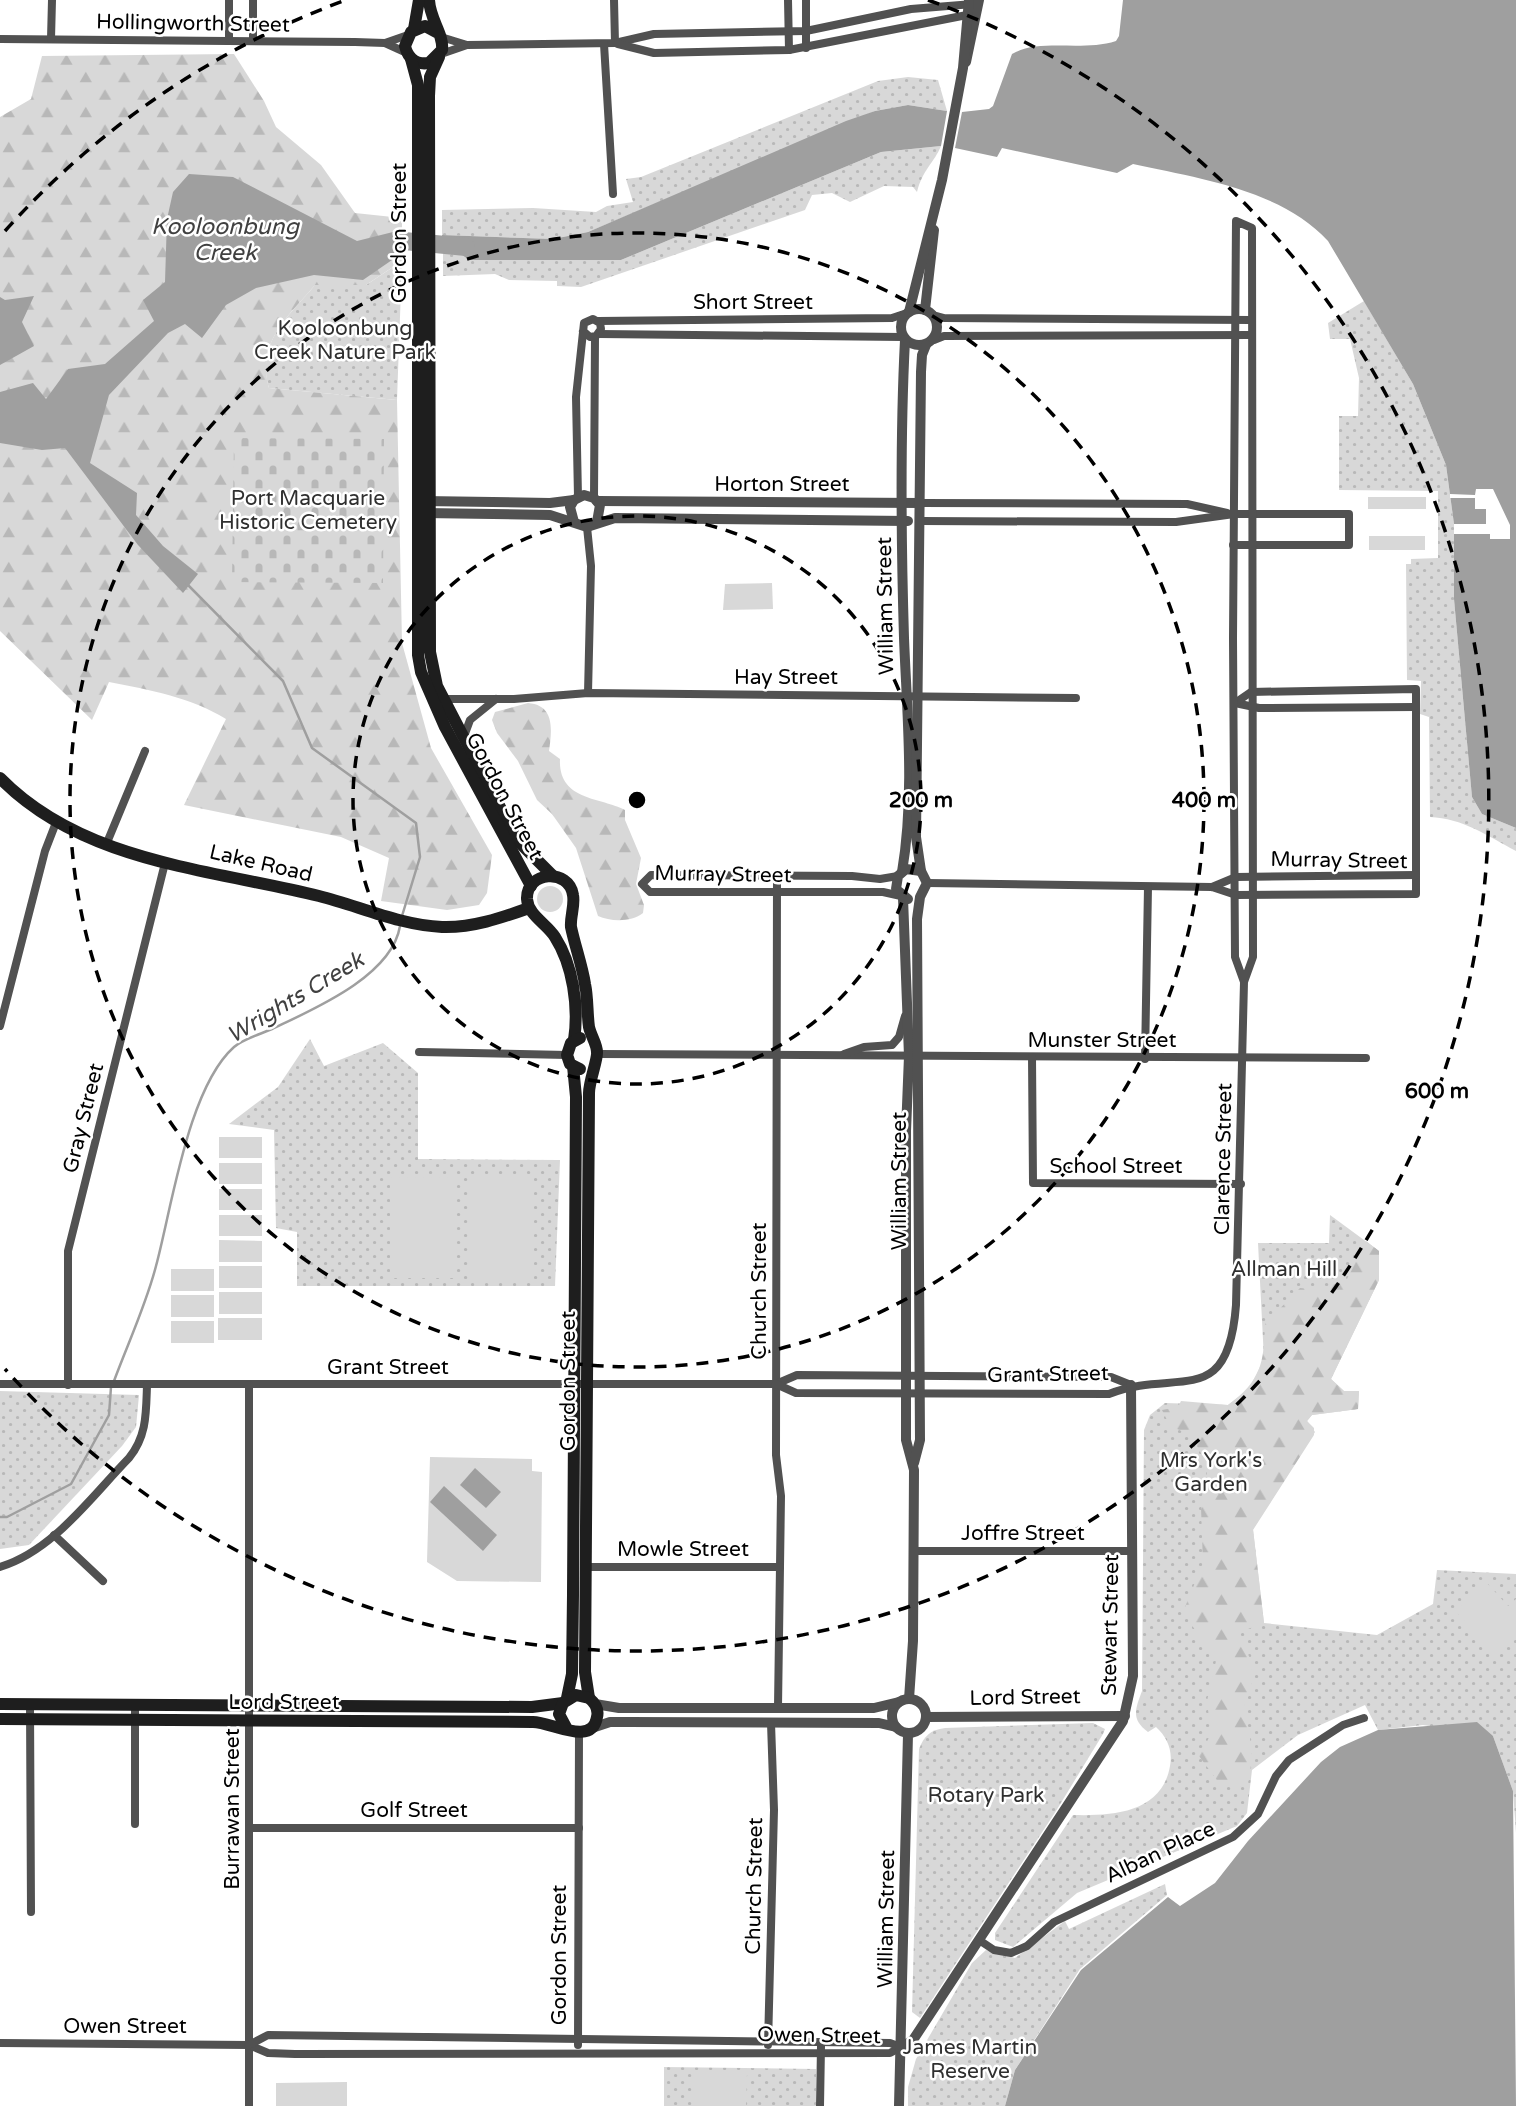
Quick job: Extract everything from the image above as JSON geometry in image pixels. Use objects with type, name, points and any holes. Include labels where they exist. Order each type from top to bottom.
[{"type":"main road","points":[[419,0],[411,32],[409,56],[426,64],[440,56],[440,35],[432,23],[429,0]]},
{"type":"main road","points":[[411,32],[425,26],[440,35]]},
{"type":"main road","name":"Gordon Street","points":[[409,56],[418,85],[424,230]]},
{"type":"main road","name":"Gordon Street","points":[[440,56],[429,86],[424,230],[431,507],[430,652],[437,686],[443,699],[517,840],[552,876]]},
{"type":"main road","name":"Gordon Street","points":[[424,258],[417,507],[417,636],[421,672],[445,727],[531,886]]},
{"type":"main road","name":"Lake Road","points":[[0,778],[57,820],[106,845],[165,863],[284,887],[419,924],[450,927],[473,925],[529,908]]},
{"type":"main road","points":[[541,920],[557,921],[564,917],[573,904],[571,888],[566,881],[544,876],[531,886],[527,901],[529,908],[557,940],[569,969],[576,1022],[570,1060],[584,1069],[595,1054],[585,1038],[574,1040]]},
{"type":"main road","name":"Gordon Street","points":[[573,904],[570,922],[585,982],[595,1054],[589,1093],[585,1672],[592,1701]]},
{"type":"main road","name":"Gordon Street","points":[[565,1701],[572,1664],[576,1097],[570,1060]]},
{"type":"main road","points":[[580,1695],[592,1701],[597,1719],[579,1730],[560,1720],[565,1701],[580,1695]]},
{"type":"main road","name":"Lord Street","points":[[0,1704],[532,1707],[565,1701]]},
{"type":"main road","name":"Lord Street","points":[[0,1719],[545,1722],[579,1730]]},
{"type":"street","points":[[51,39],[52,0]]},
{"type":"street","points":[[229,0],[229,39]]},
{"type":"street","points":[[253,0],[253,40]]},
{"type":"street","points":[[614,0],[615,43]]},
{"type":"street","points":[[789,50],[788,2],[806,2],[806,48]]},
{"type":"street","points":[[440,35],[467,45],[604,44],[654,34],[806,31],[911,9],[973,6]]},
{"type":"street","points":[[615,43],[654,53],[789,50],[973,6]]},
{"type":"street","points":[[973,6],[938,196],[908,313],[901,323],[904,338],[911,344],[930,342],[944,335],[1251,335]]},
{"type":"street","name":"Hollingworth Street","points":[[0,39],[229,39],[385,43],[411,32]]},
{"type":"street","name":"Hollingworth Street","points":[[385,43],[409,56]]},
{"type":"street","points":[[604,44],[613,194]]},
{"type":"street","points":[[440,56],[467,45]]},
{"type":"street","points":[[930,342],[938,327],[929,312],[938,196]]},
{"type":"street","name":"Clarence Street","points":[[1131,1385],[1189,1382],[1208,1375],[1224,1360],[1235,1326],[1241,1184],[1244,982],[1253,957],[1252,228],[1236,221],[1233,575],[1236,957],[1244,982]]},
{"type":"street","points":[[908,313],[929,312],[969,318],[1251,320]]},
{"type":"street","name":"Short Street","points":[[598,321],[892,318],[908,313]]},
{"type":"street","points":[[845,319],[845,335]]},
{"type":"street","points":[[1194,335],[1201,328],[1200,322],[1195,319]]},
{"type":"street","points":[[574,522],[570,513],[576,499],[576,397],[583,331],[586,320],[598,321],[601,329],[597,336],[596,499],[601,510],[592,525],[588,693]]},
{"type":"street","points":[[583,331],[597,336]]},
{"type":"street","name":"Short Street","points":[[597,336],[845,335],[904,338]]},
{"type":"street","name":"William Street","points":[[904,338],[903,568],[908,835],[896,884],[902,897],[907,1006],[913,1056],[920,1392],[920,1440],[914,1463],[914,1551],[904,1701]]},
{"type":"street","name":"William Street","points":[[914,1463],[906,1440],[905,1393],[917,919],[920,897],[927,883],[921,872],[916,837],[921,372],[922,355],[930,342]]},
{"type":"street","points":[[1235,363],[1251,363]]},
{"type":"street","points":[[1234,473],[1251,474]]},
{"type":"street","points":[[417,507],[596,499]]},
{"type":"street","name":"Horton Street","points":[[596,499],[861,504],[1177,504],[1234,514]]},
{"type":"street","points":[[861,504],[867,512],[861,521]]},
{"type":"street","points":[[966,521],[959,512],[967,504]]},
{"type":"street","points":[[1176,522],[1181,517],[1181,508],[1177,504]]},
{"type":"street","points":[[431,507],[550,515],[592,525]]},
{"type":"street","name":"Horton Street","points":[[592,525],[615,518],[1176,522],[1234,514],[1349,514],[1349,545],[1233,545]]},
{"type":"street","points":[[903,568],[911,559],[918,561],[921,567]]},
{"type":"street","points":[[1233,575],[1251,575]]},
{"type":"street","points":[[1235,703],[1251,692],[1416,689],[1416,875]]},
{"type":"street","name":"Hay Street","points":[[443,699],[496,699],[588,693],[1076,698]]},
{"type":"street","points":[[463,739],[470,720],[496,699]]},
{"type":"street","points":[[1235,703],[1251,708],[1416,707]]},
{"type":"street","points":[[106,845],[145,751]]},
{"type":"street","points":[[0,1026],[45,851],[57,820]]},
{"type":"street","name":"Gray Street","points":[[68,1385],[68,1251],[165,863]]},
{"type":"street","points":[[900,874],[911,868],[921,872]]},
{"type":"street","name":"Murray Street","points":[[900,874],[880,879],[777,875],[651,875],[642,884],[650,892],[883,892],[902,897]]},
{"type":"street","name":"Church Street","points":[[777,875],[776,1455],[781,1496],[778,1707]]},
{"type":"street","name":"Murray Street","points":[[927,883],[1212,887],[1236,895],[1416,894],[1416,875],[1236,877],[1212,887]]},
{"type":"street","points":[[1145,1059],[1148,887]]},
{"type":"street","points":[[902,897],[920,897]]},
{"type":"street","name":"Munster Street","points":[[838,1056],[864,1047],[891,1045],[899,1037],[907,1006]]},
{"type":"street","points":[[419,1052],[570,1060]]},
{"type":"street","name":"Munster Street","points":[[595,1054],[1145,1059],[1366,1058]]},
{"type":"street","name":"School Street","points":[[1032,1058],[1032,1183],[1241,1184]]},
{"type":"street","name":"Grant Street","points":[[0,1384],[776,1384],[797,1375],[906,1375],[1111,1377],[1131,1385]]},
{"type":"street","name":"Grant Street","points":[[776,1384],[796,1393],[1109,1394],[1131,1385]]},
{"type":"street","points":[[0,1567],[18,1562],[40,1548],[140,1445],[145,1429],[147,1385]]},
{"type":"street","name":"Burrawan Street","points":[[249,1385],[249,2106]]},
{"type":"street","name":"Stewart Street","points":[[901,2047],[913,2040],[1125,1716],[1133,1676],[1131,1385]]},
{"type":"street","points":[[54,1535],[103,1581]]},
{"type":"street","name":"Joffre Street","points":[[914,1551],[1132,1550]]},
{"type":"street","name":"Mowle Street","points":[[586,1567],[780,1567]]},
{"type":"street","points":[[592,1701],[619,1708],[874,1708],[904,1701],[919,1702],[926,1717],[919,1731],[908,1734]]},
{"type":"street","points":[[895,1727],[892,1711],[904,1701]]},
{"type":"street","points":[[30,1704],[31,1912]]},
{"type":"street","points":[[135,1704],[135,1824]]},
{"type":"street","name":"Lord Street","points":[[926,1717],[1125,1716]]},
{"type":"street","name":"Alban Place","points":[[979,1940],[994,1950],[1011,1953],[1027,1946],[1062,1918],[1233,1837],[1258,1814],[1276,1776],[1289,1760],[1343,1725],[1364,1718]]},
{"type":"street","name":"Lord Street","points":[[579,1730],[620,1722],[879,1723],[908,1734]]},
{"type":"street","name":"Church Street","points":[[768,2047],[774,1810],[771,1723]]},
{"type":"street","name":"Gordon Street","points":[[578,2052],[579,1730]]},
{"type":"street","name":"William Street","points":[[899,2106],[908,1734]]},
{"type":"street","name":"Golf Street","points":[[250,1828],[579,1828]]},
{"type":"street","name":"Owen Street","points":[[249,2045],[268,2035],[551,2037],[578,2041],[768,2047]]},
{"type":"street","points":[[498,2037],[498,2054]]},
{"type":"street","name":"Owen Street","points":[[0,2043],[249,2045],[268,2053],[498,2054],[890,2043],[901,2047]]},
{"type":"street","points":[[820,2106],[821,2047]]},
{"type":"green space","points":[[234,54],[264,101],[276,127],[321,165],[355,213],[402,218],[402,261],[366,285],[315,285],[277,331],[267,357],[266,372],[269,388],[397,400],[402,643],[431,748],[492,855],[487,893],[479,905],[447,910],[381,901],[389,858],[341,837],[184,805],[226,719],[184,700],[109,682],[92,720],[0,631],[0,117],[31,99],[42,56]]},
{"type":"green space","points":[[908,77],[938,80],[947,111],[908,105],[875,111],[588,232],[553,239],[442,235],[442,210],[533,208],[596,212],[607,206],[633,202],[626,179],[641,177],[878,81]]},
{"type":"green space","points":[[941,146],[917,192],[913,187],[884,186],[850,202],[832,193],[812,195],[805,210],[581,287],[557,286],[557,281],[509,280],[495,274],[443,276],[443,251],[458,252],[469,260],[621,260],[881,152]]},
{"type":"green space","name":"Kooloonbung Creek Nature Park","points":[[402,261],[397,400],[269,388],[266,372],[271,344],[285,320],[315,285],[366,285]]},
{"type":"green space","points":[[1364,301],[1413,384],[1446,465],[1454,524],[1454,599],[1472,797],[1482,814],[1516,828],[1516,851],[1464,824],[1430,817],[1429,717],[1420,714],[1421,681],[1407,680],[1406,564],[1411,564],[1411,559],[1438,558],[1438,491],[1339,490],[1339,416],[1358,416],[1359,378],[1350,339],[1330,339],[1328,323]]},
{"type":"green space","name":"Port Macquarie Historic Cemetery","points":[[234,438],[384,439],[383,583],[232,582]]},
{"type":"green space","points":[[1368,497],[1426,497],[1426,509],[1368,509]]},
{"type":"green space","points":[[1369,536],[1425,536],[1425,550],[1369,550]]},
{"type":"green space","points":[[772,583],[773,609],[723,610],[725,584]]},
{"type":"green space","points":[[528,703],[543,708],[550,720],[549,751],[560,759],[561,773],[566,783],[583,795],[625,810],[625,820],[641,858],[636,884],[644,905],[643,913],[638,916],[621,920],[598,916],[576,848],[552,814],[537,800],[518,761],[497,733],[492,720],[495,712]]},
{"type":"green space","points":[[550,886],[559,890],[563,899],[559,908],[550,912],[541,908],[537,899],[541,890]]},
{"type":"green space","points":[[310,1039],[324,1066],[383,1043],[418,1073],[418,1159],[560,1160],[555,1286],[297,1286],[297,1232],[276,1228],[274,1130],[229,1124],[278,1087]]},
{"type":"green space","points":[[219,1137],[262,1137],[262,1158],[219,1158]]},
{"type":"green space","points":[[219,1163],[262,1163],[262,1184],[219,1184]]},
{"type":"green space","points":[[390,1177],[454,1178],[454,1278],[390,1278]]},
{"type":"green space","points":[[469,1178],[534,1178],[534,1279],[469,1279]]},
{"type":"green space","points":[[219,1189],[262,1189],[262,1210],[219,1210]]},
{"type":"green space","points":[[219,1215],[262,1215],[262,1236],[219,1236]]},
{"type":"green space","name":"Allman Hill","points":[[1330,1215],[1379,1251],[1379,1280],[1331,1379],[1344,1391],[1359,1391],[1358,1409],[1312,1415],[1307,1421],[1315,1432],[1253,1529],[1264,1623],[1377,1635],[1433,1604],[1437,1570],[1516,1574],[1516,1833],[1513,1791],[1493,1736],[1423,1725],[1378,1730],[1365,1705],[1298,1735],[1252,1770],[1247,1813],[1237,1826],[1077,1893],[1013,1947],[995,1940],[995,1933],[1073,1815],[1134,1809],[1157,1794],[1165,1782],[1171,1760],[1168,1744],[1156,1727],[1148,1732],[1139,1723],[1136,1714],[1142,1691],[1144,1430],[1150,1415],[1165,1403],[1228,1405],[1249,1389],[1264,1359],[1258,1243],[1329,1243]]},
{"type":"green space","points":[[219,1240],[262,1241],[262,1262],[219,1262]]},
{"type":"green space","name":"Mrs York's Garden","points":[[1366,1241],[1379,1251],[1379,1280],[1331,1379],[1344,1391],[1359,1391],[1358,1409],[1312,1415],[1307,1421],[1314,1428],[1314,1435],[1253,1530],[1264,1623],[1237,1633],[1252,1662],[1251,1689],[1243,1709],[1250,1738],[1251,1768],[1247,1787],[1222,1787],[1199,1756],[1211,1734],[1207,1701],[1216,1661],[1183,1612],[1203,1563],[1201,1507],[1208,1466],[1191,1435],[1170,1426],[1162,1410],[1178,1407],[1181,1401],[1228,1405],[1239,1396],[1248,1388],[1259,1370],[1265,1324],[1300,1288],[1319,1290],[1347,1279]]},
{"type":"green space","points":[[219,1266],[262,1266],[262,1288],[219,1288]]},
{"type":"green space","points":[[171,1269],[214,1269],[214,1291],[171,1291]]},
{"type":"green space","points":[[219,1292],[262,1292],[262,1314],[219,1314]]},
{"type":"green space","points":[[171,1295],[214,1295],[214,1317],[171,1317]]},
{"type":"green space","points":[[218,1318],[262,1318],[262,1340],[218,1340]]},
{"type":"green space","points":[[171,1321],[214,1321],[214,1343],[171,1343]]},
{"type":"green space","points":[[0,1391],[139,1395],[136,1427],[122,1446],[29,1545],[0,1549]]},
{"type":"green space","points":[[430,1457],[532,1459],[532,1471],[542,1472],[541,1582],[457,1581],[427,1562]]},
{"type":"green space","points":[[1486,1582],[1508,1606],[1516,1599],[1516,1638],[1496,1656],[1455,1611]]},
{"type":"green space","name":"Rotary Park","points":[[1093,1723],[1105,1729],[1103,1734],[1056,1811],[920,2018],[912,2012],[919,1749],[923,1741],[928,1734],[945,1728]]},
{"type":"green space","name":"James Martin Reserve","points":[[1165,1884],[1167,1895],[1080,1969],[1015,2070],[1005,2106],[908,2106],[908,2087],[916,2059],[972,1963],[986,1950],[1015,1958],[1065,1921],[1069,1929]]},
{"type":"green space","points":[[664,2067],[816,2069],[816,2106],[664,2106]]},
{"type":"green space","points":[[694,2073],[747,2073],[746,2106],[694,2106]]},
{"type":"green space","points":[[347,2082],[347,2106],[276,2106],[276,2083]]},
{"type":"water","points":[[1123,0],[1516,0],[1516,828],[1482,814],[1472,797],[1454,599],[1454,524],[1446,465],[1413,384],[1328,241],[1287,209],[1211,181],[1133,164],[1117,173],[1002,148],[997,157],[955,148],[962,112],[989,109],[993,106],[1012,54],[1035,47],[1116,41],[1119,36]]},
{"type":"water","points":[[908,105],[947,111],[941,146],[881,152],[621,260],[469,260],[458,252],[443,251],[442,235],[553,239],[588,232],[846,121],[875,111]]},
{"type":"water","name":"Kooloonbung Creek","points":[[189,174],[233,177],[357,241],[405,229],[405,251],[363,280],[314,275],[256,288],[226,305],[202,338],[185,324],[168,333],[109,395],[90,463],[137,493],[136,515],[163,546],[198,574],[183,593],[138,545],[65,448],[42,450],[0,443],[0,392],[33,383],[46,399],[68,369],[105,364],[154,321],[143,300],[165,282],[167,219],[173,192]]},
{"type":"water","points":[[34,296],[22,322],[34,346],[0,365],[0,297],[5,300]]},
{"type":"water","points":[[475,1468],[501,1492],[486,1508],[460,1485]]},
{"type":"water","points":[[444,1486],[497,1535],[483,1551],[430,1502]]},
{"type":"water","points":[[1477,1722],[1493,1736],[1513,1791],[1516,2106],[1005,2106],[1015,2070],[1081,1970],[1168,1897],[1180,1906],[1215,1883],[1248,1841],[1321,1762],[1340,1747],[1378,1730]]},
{"type":"pier","points":[[1476,489],[1493,489],[1510,525],[1510,539],[1490,539],[1490,534],[1454,534],[1454,524],[1486,524],[1486,509],[1475,509],[1475,498],[1450,498],[1450,494],[1475,495]]},
{"type":"waterway","points":[[404,241],[466,247]]},
{"type":"waterway","name":"Wrights Creek","points":[[187,584],[283,681],[312,748],[416,823],[420,857],[402,916]]},
{"type":"waterway","name":"Wrights Creek","points":[[114,1381],[152,1281],[193,1119],[218,1066],[238,1044],[349,989],[383,960],[394,944],[400,926]]},
{"type":"waterway","name":"Wrights Creek","points":[[0,1517],[7,1517],[71,1484],[109,1415],[111,1387]]}]
